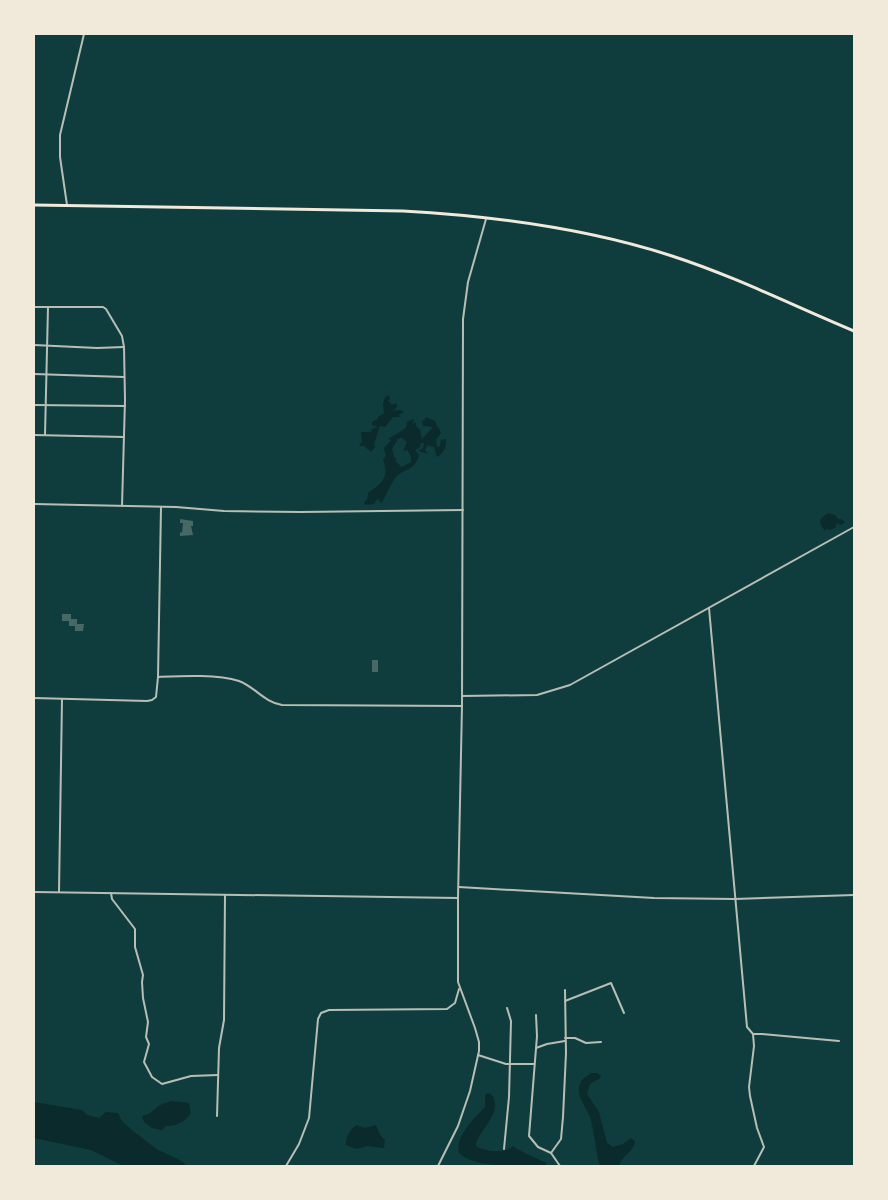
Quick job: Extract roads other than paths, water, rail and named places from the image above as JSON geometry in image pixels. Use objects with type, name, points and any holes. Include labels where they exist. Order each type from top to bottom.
[{"type":"highway","points":[[34,205],[403,211],[486,218],[588,234],[671,256],[735,280],[854,331]]},
{"type":"street","points":[[67,206],[60,158],[60,135],[84,34]]},
{"type":"street","points":[[438,1166],[458,1126],[467,1100],[478,1055],[479,1042],[459,989],[457,974],[462,706],[464,310],[470,275],[486,218]]},
{"type":"street","points":[[34,307],[105,308],[120,333],[124,347],[125,377],[122,506]]},
{"type":"street","points":[[45,435],[48,307]]},
{"type":"street","points":[[34,345],[124,347]]},
{"type":"street","points":[[34,374],[125,377]]},
{"type":"street","points":[[34,405],[125,406]]},
{"type":"street","points":[[34,435],[124,437]]},
{"type":"street","points":[[34,504],[301,512],[463,510]]},
{"type":"street","points":[[34,698],[147,701],[154,699],[158,677],[161,507]]},
{"type":"street","points":[[462,696],[524,696],[537,695],[559,689],[586,677],[854,526]]},
{"type":"street","points":[[709,608],[746,1020],[748,1028],[753,1034],[754,1046],[749,1087],[756,1128],[764,1147],[754,1166]]},
{"type":"street","points":[[158,677],[235,680],[267,700],[282,705],[462,706]]},
{"type":"street","points":[[59,892],[62,699]]},
{"type":"street","points":[[459,887],[632,897],[735,899],[854,895]]},
{"type":"street","points":[[34,892],[458,898]]},
{"type":"street","points":[[111,893],[112,899],[135,929],[135,947],[140,957],[143,975],[143,998],[148,1020],[146,1037],[148,1044],[144,1062],[147,1069],[152,1077],[162,1084],[191,1076],[218,1075]]},
{"type":"street","points":[[216,1116],[219,1048],[224,1020],[225,895]]},
{"type":"street","points":[[565,1001],[611,982],[624,1013]]},
{"type":"street","points":[[286,1166],[299,1144],[310,1118],[318,1019],[322,1013],[329,1010],[447,1008],[455,1003],[459,989]]},
{"type":"street","points":[[551,1153],[561,1139],[565,1039],[564,990]]},
{"type":"street","points":[[504,1148],[509,1097],[511,1021],[507,1008]]},
{"type":"street","points":[[536,1015],[536,1048],[529,1138],[538,1147],[551,1153],[560,1166]]},
{"type":"street","points":[[753,1034],[839,1041]]},
{"type":"street","points":[[536,1048],[565,1039],[577,1038],[586,1043],[601,1042]]},
{"type":"street","points":[[478,1055],[510,1064],[534,1064]]},
{"type":"water","points":[[389,395],[390,400],[388,400],[392,405],[396,403],[397,407],[393,411],[401,410],[404,413],[399,414],[400,417],[393,417],[385,427],[380,426],[374,444],[375,447],[371,452],[364,446],[359,446],[362,441],[361,432],[371,432],[372,429],[378,427],[372,425],[372,422],[384,413],[383,404],[385,397]]},
{"type":"water","points":[[426,417],[435,421],[441,433],[436,440],[437,447],[440,446],[441,440],[446,439],[443,452],[437,457],[434,447],[427,445],[425,450],[428,454],[418,451],[423,448],[424,443],[421,443],[419,448],[415,450],[419,455],[415,464],[395,478],[382,502],[378,498],[374,504],[365,505],[364,502],[367,500],[368,493],[381,483],[385,475],[386,471],[383,460],[386,456],[384,448],[391,440],[388,439],[406,428],[407,422],[413,419],[412,424],[416,422],[422,439],[433,427],[423,426],[422,420],[424,421]],"holes":[[[402,438],[407,442],[403,451],[407,450],[411,456],[411,462],[402,467],[396,462],[396,458],[393,457],[392,449],[398,439]]]},
{"type":"water","points":[[829,513],[845,522],[841,525],[837,523],[835,528],[829,530],[827,528],[825,531],[820,520]]},
{"type":"water","points":[[591,1073],[597,1073],[601,1076],[590,1084],[587,1094],[599,1112],[607,1143],[613,1147],[623,1144],[631,1138],[635,1141],[633,1148],[619,1166],[600,1166],[590,1117],[579,1092],[582,1081]]},
{"type":"water","points":[[491,1094],[495,1101],[495,1108],[477,1140],[476,1146],[485,1150],[500,1151],[510,1149],[513,1146],[545,1162],[547,1166],[501,1166],[476,1162],[459,1153],[458,1147],[462,1134],[485,1107],[485,1095]]},
{"type":"water","points":[[171,1101],[189,1103],[191,1113],[186,1119],[174,1126],[166,1126],[162,1130],[152,1128],[144,1122],[142,1116],[149,1114],[160,1105]]},
{"type":"water","points":[[34,1102],[82,1110],[87,1115],[99,1118],[106,1112],[118,1113],[122,1121],[158,1150],[188,1166],[123,1166],[91,1150],[34,1138]]},
{"type":"water","points":[[357,1125],[365,1128],[376,1125],[380,1135],[385,1140],[384,1148],[367,1146],[356,1149],[346,1145],[348,1134]]}]
